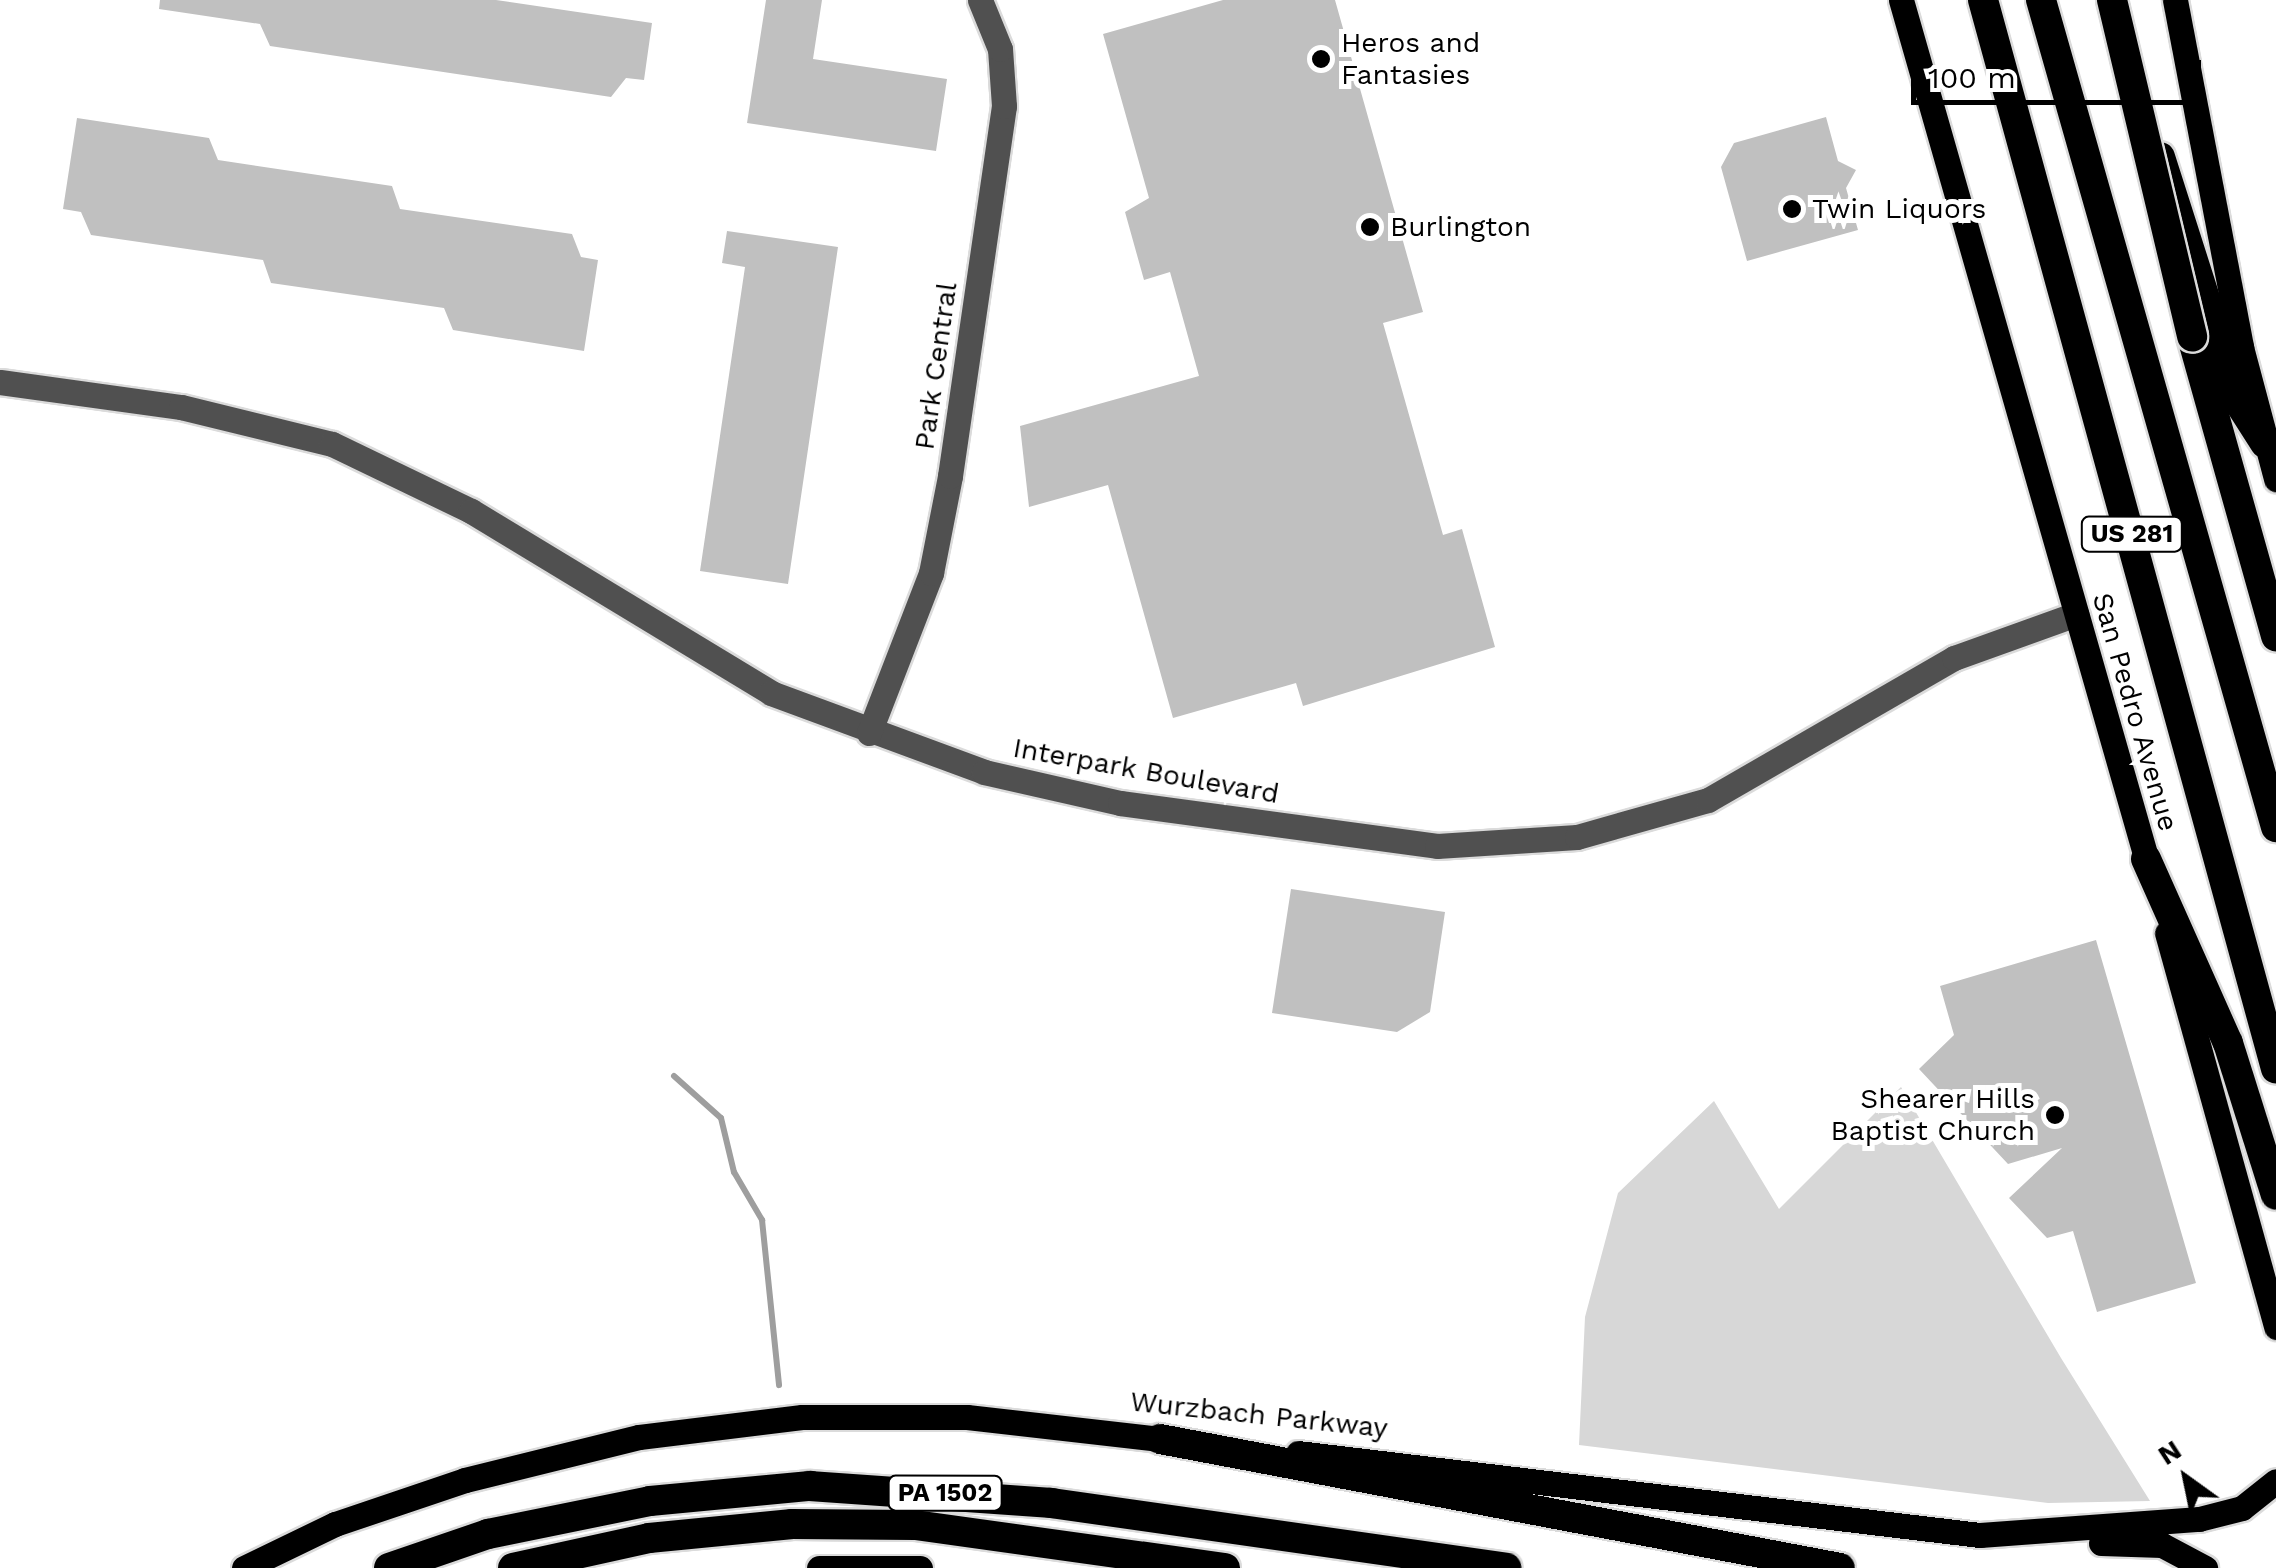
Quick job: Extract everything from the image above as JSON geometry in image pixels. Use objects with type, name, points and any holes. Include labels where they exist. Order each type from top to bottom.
[{"type":"highway","name":"US 281","points":[[1983,0],[2276,1069]]},
{"type":"highway","name":"US 281","points":[[2040,0],[2276,827]]},
{"type":"highway","points":[[2101,0],[2238,401],[2266,443]]},
{"type":"highway","points":[[2112,0],[2192,337],[2276,636]]},
{"type":"highway","points":[[2146,860],[2228,1043],[2276,1195]]},
{"type":"highway","points":[[1160,1439],[1840,1568]]},
{"type":"highway","name":"PA 1502","points":[[390,1568],[488,1534],[650,1501],[810,1486],[1051,1503],[1506,1568]]},
{"type":"highway","name":"PA 1502","points":[[513,1568],[648,1538],[792,1524],[915,1525],[1225,1568]]},
{"type":"main road","name":"San Pedro Avenue","points":[[1901,0],[2276,1327]]},
{"type":"main road","points":[[2175,0],[2276,479]]},
{"type":"main road","name":"Wurzbach Parkway","points":[[244,1568],[335,1524],[473,1478],[639,1437],[802,1417],[968,1416],[1980,1534],[2062,1535],[2220,1515],[2276,1481]]},
{"type":"main road","points":[[2062,1535],[2162,1545],[2205,1568]]},
{"type":"main road","points":[[819,1568],[920,1568]]},
{"type":"street","name":"Park Central","points":[[869,733],[935,558],[953,460],[1004,106],[1000,48],[980,0]]},
{"type":"street","name":"Interpark Boulevard","points":[[0,382],[181,406],[332,444],[470,511],[772,693],[869,733],[1120,803],[1437,846],[1507,845],[1591,834],[1708,800],[1772,771],[1954,658],[2076,614]]},
{"type":"shaded area","points":[[1901,1087],[2150,1501],[2048,1503],[1579,1445],[1585,1317],[1618,1193],[1714,1101],[1779,1209]]},
{"type":"building","points":[[160,0],[496,0],[652,23],[644,80],[626,78],[611,97],[270,46],[260,24],[159,9]]},
{"type":"building","points":[[766,0],[822,0],[813,59],[947,79],[936,151],[747,123]]},
{"type":"building","points":[[1223,0],[1335,0],[1423,312],[1383,323],[1443,535],[1462,529],[1495,647],[1303,706],[1296,683],[1173,718],[1108,485],[1029,507],[1020,426],[1199,376],[1170,272],[1144,280],[1125,212],[1149,198],[1103,34]]},
{"type":"building","name":"Twin Liquors","points":[[1826,117],[1838,161],[1856,170],[1846,188],[1858,230],[1747,261],[1721,167],[1734,143]]},
{"type":"building","points":[[77,118],[209,138],[218,160],[392,186],[400,209],[572,234],[581,257],[598,260],[584,351],[453,330],[444,308],[271,283],[263,260],[91,235],[81,212],[63,209]]},
{"type":"building","points":[[727,231],[838,247],[788,584],[700,571],[745,267],[722,263]]},
{"type":"building","points":[[1291,889],[1445,912],[1430,1012],[1397,1032],[1272,1013]]},
{"type":"building","name":"Shearer Hills Baptist Church","points":[[2096,940],[2196,1283],[2097,1312],[2073,1231],[2047,1238],[2009,1198],[2062,1148],[2008,1164],[1919,1069],[1954,1035],[1940,986]]},
{"type":"waterway","points":[[674,1076],[721,1118],[734,1172],[762,1220],[779,1385]]},
{"type":"place","name":"Heros and Fantasies","points":[[1321,59]]},
{"type":"place","name":"Twin Liquors","points":[[1792,209]]},
{"type":"place","name":"Burlington","points":[[1370,227]]},
{"type":"place","name":"Shearer Hills Baptist Church","points":[[2055,1115]]}]
